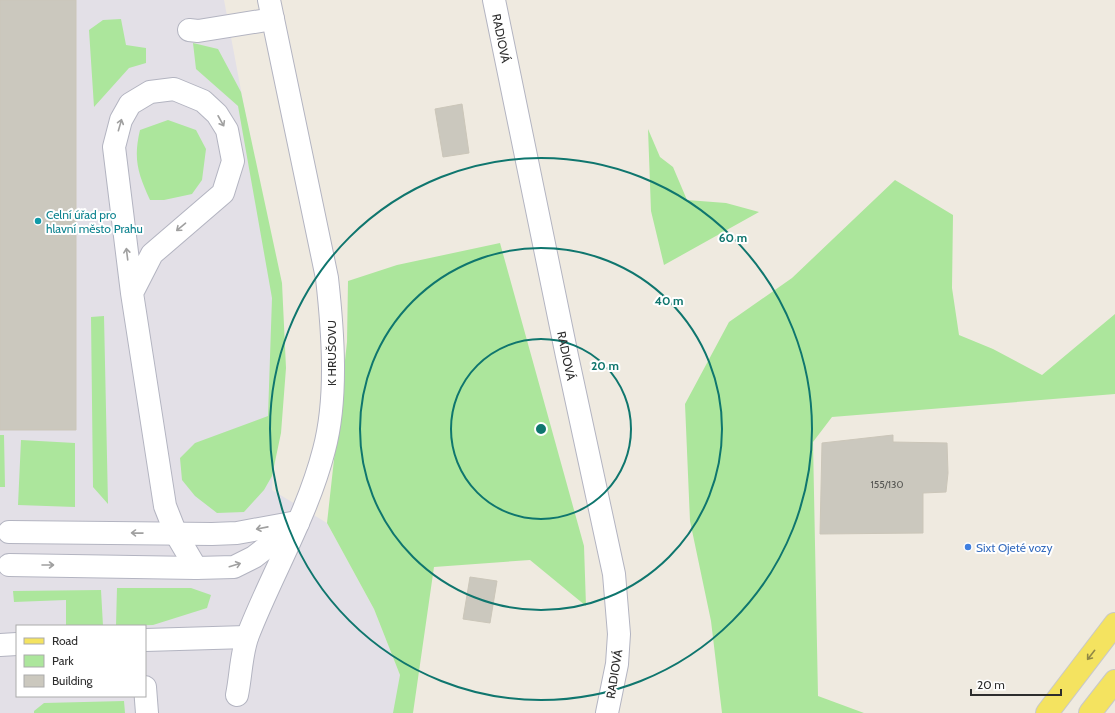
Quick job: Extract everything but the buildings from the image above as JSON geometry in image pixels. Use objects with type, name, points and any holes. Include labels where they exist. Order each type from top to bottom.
[{"type":"main road","points":[[1047,713],[1115,624]]},
{"type":"main road","points":[[1090,713],[1115,681]]},
{"type":"street","name":"RADIOVÁ","points":[[494,0],[567,356],[614,574],[619,634],[617,664],[607,713]]},
{"type":"street","points":[[189,30],[198,31],[271,9]]},
{"type":"street","name":"K HRUŠOVU","points":[[237,695],[247,637],[300,522],[325,449],[332,386],[332,320],[327,278],[271,9]]},
{"type":"street","points":[[132,292],[152,254],[223,193],[233,161],[227,130],[218,114],[203,102],[174,89],[150,92],[130,104],[121,120],[114,147],[132,292],[165,506],[176,534],[196,568]]},
{"type":"street","points":[[9,532],[176,534],[237,533],[300,522]]},
{"type":"street","points":[[9,565],[196,568],[234,567],[254,557],[300,522]]},
{"type":"street","points":[[146,640],[247,637]]},
{"type":"street","points":[[0,645],[16,644]]},
{"type":"street","points":[[146,697],[147,713]]},
{"type":"shaded area","points":[[0,0],[224,0],[278,287],[272,490],[327,523],[374,609],[400,675],[398,713],[0,713]]},
{"type":"green space","points":[[121,19],[126,45],[146,48],[146,63],[129,68],[94,107],[89,30],[103,20]]},
{"type":"green space","points":[[193,43],[218,49],[241,92],[282,283],[286,368],[281,433],[272,476],[264,490],[244,512],[217,513],[195,496],[182,480],[180,458],[195,443],[268,416],[272,298],[238,106],[196,69]]},
{"type":"green space","points":[[168,120],[196,130],[206,149],[202,180],[192,194],[164,200],[150,200],[142,182],[138,166],[137,150],[140,130]]},
{"type":"green space","points":[[648,129],[660,157],[673,167],[687,200],[726,203],[759,212],[664,265],[651,211]]},
{"type":"green space","points":[[895,180],[953,215],[952,288],[959,335],[993,349],[1042,375],[1115,314],[1115,394],[832,417],[813,442],[818,696],[864,713],[722,713],[711,621],[690,521],[685,404],[729,322],[792,278]]},
{"type":"green space","points":[[500,243],[584,546],[586,606],[530,560],[434,567],[413,713],[393,713],[400,675],[374,609],[327,523],[347,342],[348,281],[397,265]]},
{"type":"green space","points":[[104,316],[108,504],[93,487],[91,317]]},
{"type":"green space","points":[[0,435],[4,435],[5,487],[0,487]]},
{"type":"green space","points":[[21,440],[75,443],[75,507],[18,505]]},
{"type":"green space","points":[[117,588],[191,588],[211,595],[207,608],[153,625],[116,625]]},
{"type":"green space","points":[[101,590],[103,625],[66,625],[66,600],[14,602],[13,591]]},
{"type":"green space","points":[[124,701],[125,713],[34,713],[34,711],[44,703]]},
{"type":"place","name":"Celní úřad pro hlavní město Prahu","points":[[38,221]]},
{"type":"place","name":"Sixt Ojeté vozy","points":[[968,547]]}]
